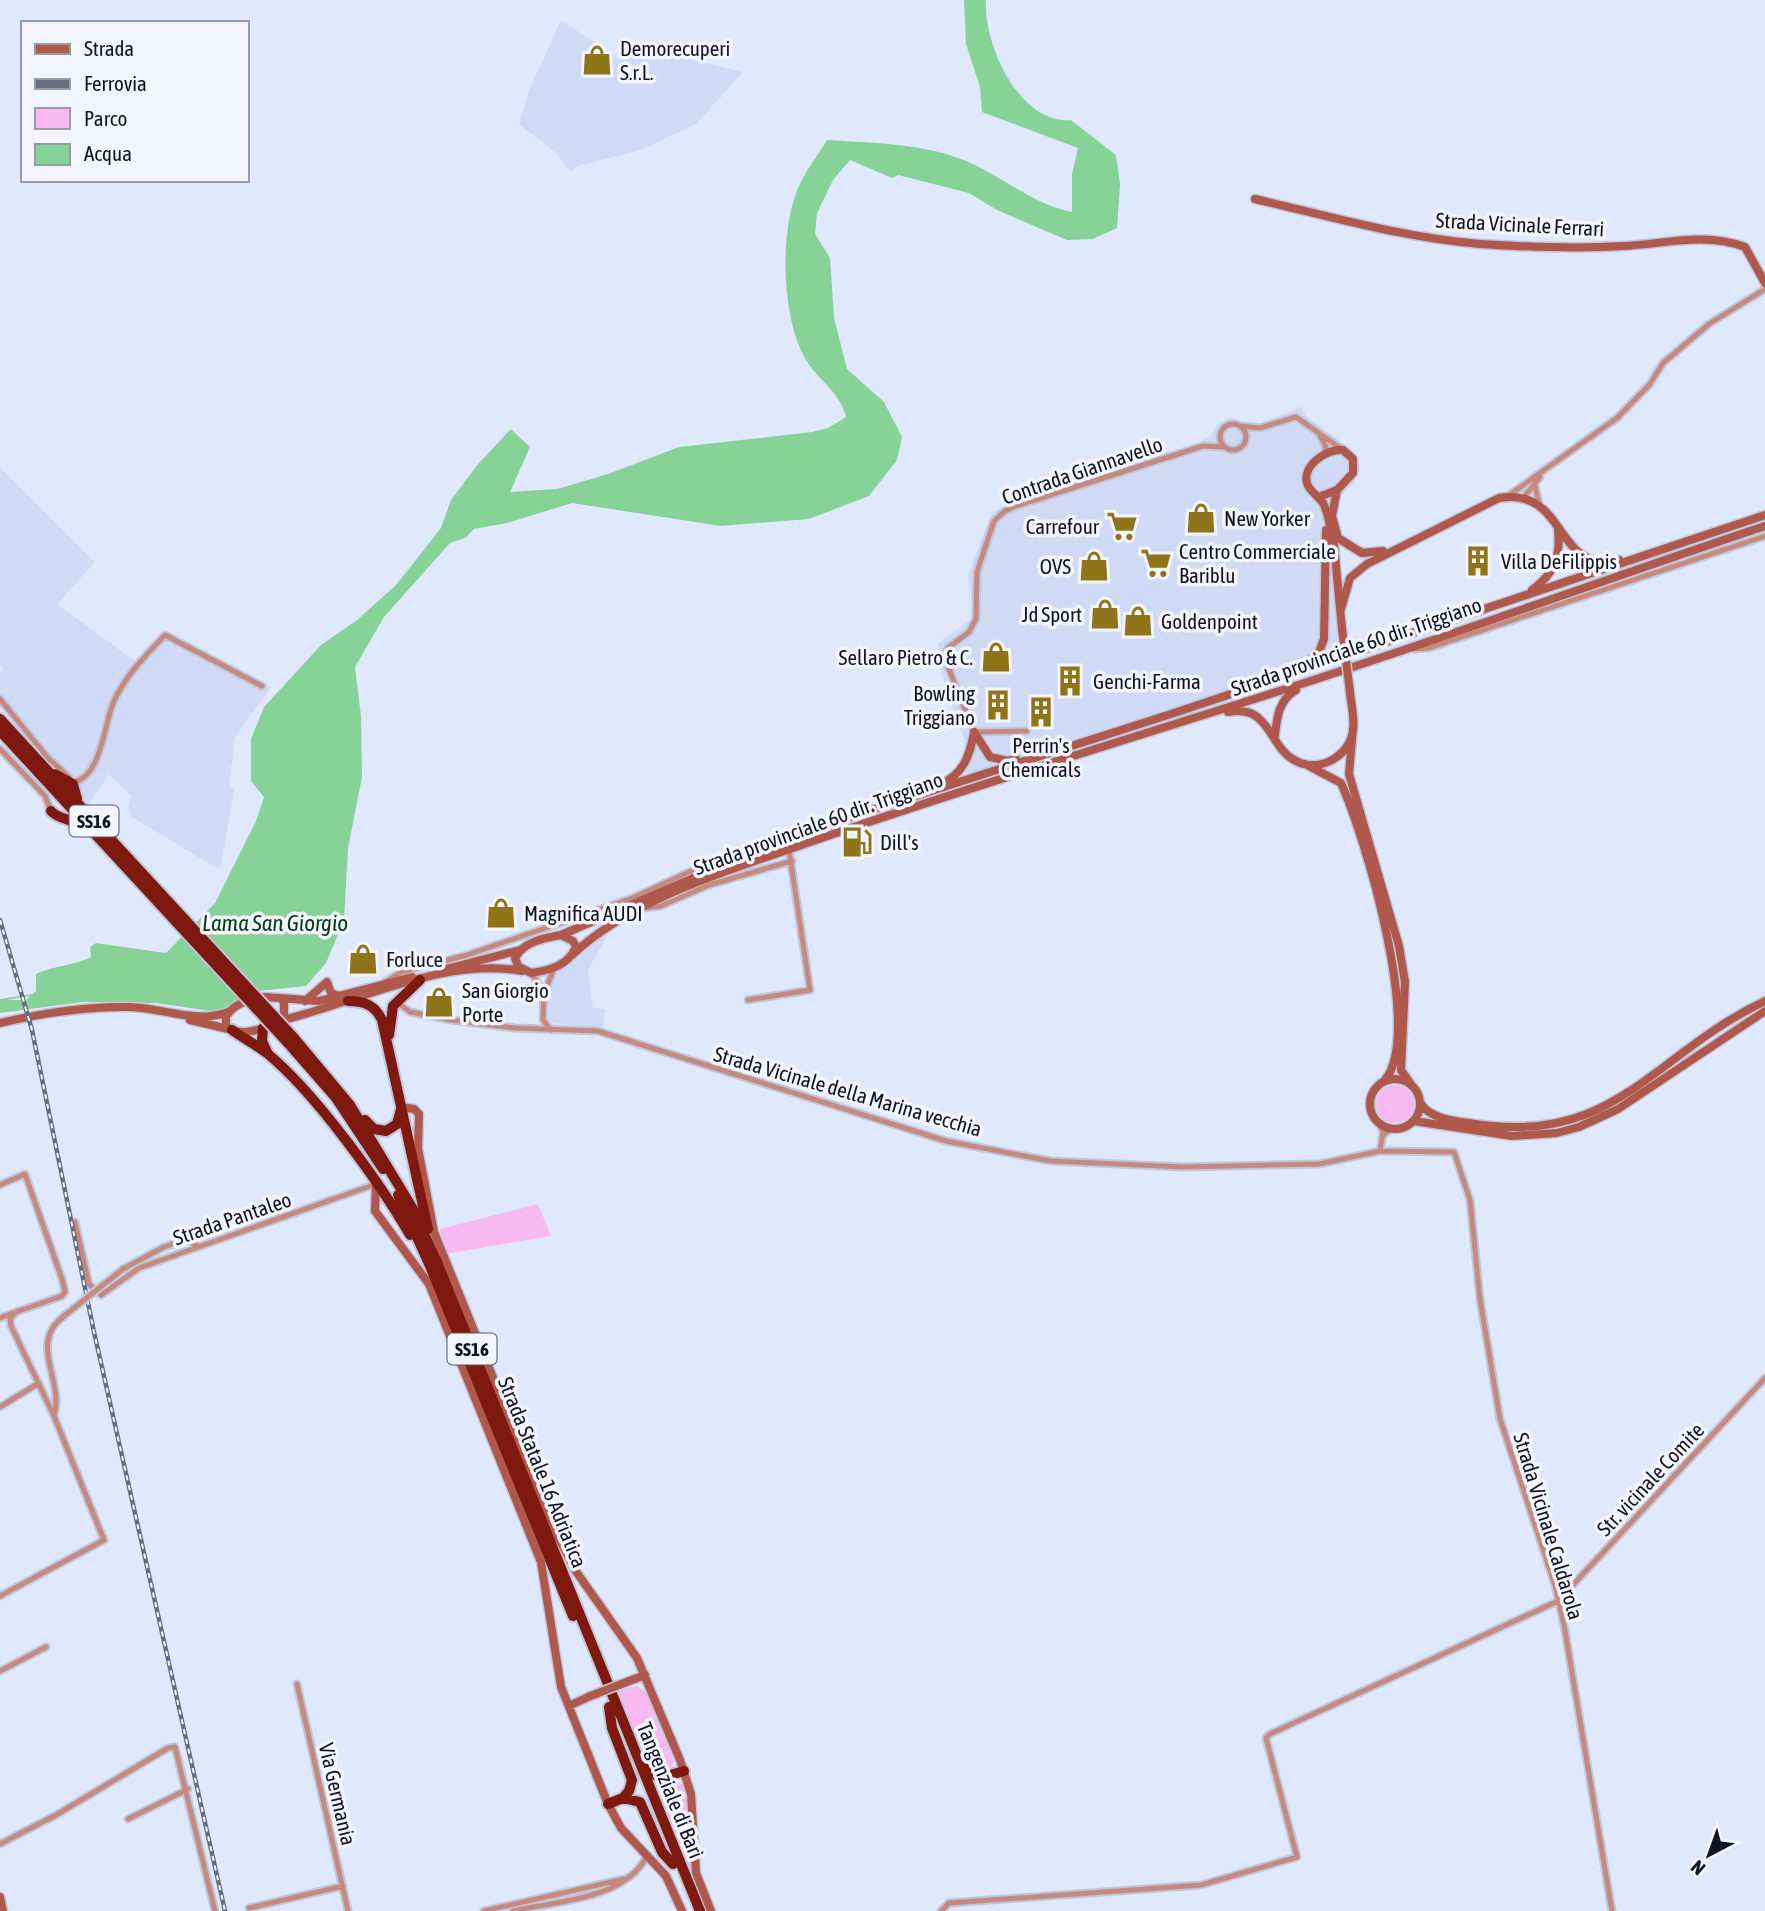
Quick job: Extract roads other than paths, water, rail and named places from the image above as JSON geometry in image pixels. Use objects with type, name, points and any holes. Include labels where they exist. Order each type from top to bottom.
[{"type":"highway","name":"Strada Statale 16 Adriatica","points":[[0,719],[117,858],[184,925]]},
{"type":"highway","name":"Strada Statale 16 Adriatica","points":[[0,731],[79,805],[184,925],[350,1105],[413,1209],[604,1686]]},
{"type":"highway","name":"SS16","points":[[38,766],[74,783],[79,805]]},
{"type":"highway","name":"SS16","points":[[38,766],[64,809],[60,813],[51,811]]},
{"type":"highway","name":"SS16","points":[[51,811],[55,816],[78,822],[117,858]]},
{"type":"highway","points":[[389,1041],[396,1001],[420,980]]},
{"type":"highway","name":"SS16","points":[[344,998],[366,1004],[378,1012],[389,1041],[434,1264]]},
{"type":"highway","points":[[262,1028],[262,1041],[268,1054]]},
{"type":"highway","name":"SS16","points":[[230,1030],[268,1054],[337,1131],[434,1264]]},
{"type":"highway","name":"Strada Statale 16 Adriatica","points":[[291,1041],[335,1098],[353,1131],[399,1198],[434,1264]]},
{"type":"highway","name":"SS16","points":[[350,1105],[369,1125],[381,1131],[397,1124],[401,1107]]},
{"type":"highway","points":[[337,1131],[353,1131],[352,1152]]},
{"type":"highway","name":"Tangenziale di Bari","points":[[604,1686],[676,1861],[700,1911]]},
{"type":"highway","points":[[612,1705],[629,1723],[650,1772],[660,1778],[684,1772]]},
{"type":"highway","points":[[608,1804],[622,1798],[629,1791],[632,1780],[612,1728],[612,1705]]},
{"type":"highway","points":[[622,1798],[634,1799],[644,1807],[662,1852],[676,1861],[678,1843],[659,1796],[663,1784],[670,1777]]},
{"type":"highway","name":"Tangenziale di Bari","points":[[676,1861],[692,1911]]},
{"type":"main road","name":"Strada Vicinale Ferrari","points":[[1255,199],[1429,237],[1479,244],[1612,246],[1674,240],[1725,241],[1745,247],[1765,283]]},
{"type":"main road","points":[[1319,497],[1337,490],[1349,479],[1354,466],[1349,454],[1343,450],[1324,454],[1312,466],[1306,479],[1307,485],[1319,497],[1326,513],[1334,548],[1353,728],[1349,774],[1399,946],[1405,982],[1401,1070],[1416,1089],[1421,1104],[1433,1114],[1496,1128],[1538,1127],[1576,1119],[1614,1102],[1731,1021],[1765,1001]]},
{"type":"main road","points":[[1334,548],[1332,516],[1337,490]]},
{"type":"main road","points":[[1334,528],[1343,543],[1362,553],[1374,554],[1402,544],[1480,506],[1508,496],[1524,497],[1539,503],[1576,551],[1589,559],[1612,561],[1639,557]]},
{"type":"main road","points":[[1286,675],[1314,658],[1324,639],[1326,513]]},
{"type":"main road","points":[[561,935],[732,859],[838,821],[1765,515]]},
{"type":"main road","name":"Strada provinciale 60 dir. Triggiano","points":[[554,969],[593,936],[645,908],[789,850],[995,779],[1314,681],[1765,526]]},
{"type":"main road","points":[[1523,596],[1544,582],[1556,563],[1557,527]]},
{"type":"main road","points":[[1341,609],[1350,578],[1402,544]]},
{"type":"main road","points":[[1275,735],[1276,717],[1283,702],[1293,691],[1314,681]]},
{"type":"main road","points":[[1164,727],[1240,710],[1255,716],[1275,735],[1285,753],[1341,783],[1391,947],[1397,983],[1393,1069],[1373,1092],[1370,1109],[1379,1124],[1400,1129],[1414,1121],[1421,1104]]},
{"type":"main road","points":[[1305,764],[1319,765],[1336,758],[1348,745],[1353,728]]},
{"type":"main road","points":[[974,732],[984,751],[997,760],[1008,761],[1067,747]]},
{"type":"main road","points":[[902,801],[953,776],[971,753],[974,732]]},
{"type":"main road","points":[[114,1007],[230,1030],[262,1028],[384,983],[520,950],[541,934],[561,935],[573,940],[576,947],[572,955]]},
{"type":"main road","points":[[520,950],[516,961],[522,971]]},
{"type":"main road","points":[[0,1023],[70,1010],[114,1007],[142,1007],[201,1016],[228,1012],[251,999],[280,998],[304,1002],[344,998],[486,967],[531,973],[554,969]]},
{"type":"main road","points":[[304,1002],[327,982],[331,993],[344,998]]},
{"type":"main road","points":[[275,1023],[285,1009],[280,998]]},
{"type":"main road","points":[[1414,1121],[1512,1136],[1557,1133],[1578,1127],[1618,1109],[1765,1011]]},
{"type":"main road","points":[[228,1012],[225,1021],[230,1030]]},
{"type":"main road","points":[[1385,1080],[1402,1079],[1410,1083]]},
{"type":"main road","points":[[401,1107],[414,1109],[419,1114],[418,1148],[435,1232],[556,1533],[575,1570],[628,1643],[645,1675],[684,1772],[691,1794],[696,1873],[711,1911]]},
{"type":"main road","points":[[376,1184],[375,1211],[429,1284],[541,1562],[558,1673],[615,1821],[671,1883],[682,1911]]},
{"type":"main road","points":[[569,1706],[645,1675]]},
{"type":"main road","points":[[0,1897],[3,1911]]},
{"type":"street","points":[[1508,496],[1542,475],[1617,418],[1650,384],[1664,363],[1709,324],[1765,289]]},
{"type":"street","points":[[1204,446],[1235,450],[1260,428],[1296,417],[1343,450]]},
{"type":"street","points":[[1204,446],[1230,425],[1260,428]]},
{"type":"street","points":[[1240,426],[1245,439]]},
{"type":"street","points":[[1221,431],[1224,447]]},
{"type":"street","points":[[1318,432],[1325,443],[1324,454]]},
{"type":"street","name":"Contrada Giannavello","points":[[974,732],[945,654],[969,632],[976,619],[977,572],[999,515],[1016,506],[1204,446]]},
{"type":"street","points":[[1524,497],[1542,475]]},
{"type":"street","points":[[1524,497],[1527,484]]},
{"type":"street","points":[[1535,486],[1539,503]]},
{"type":"street","points":[[1406,649],[1429,649],[1765,536]]},
{"type":"street","points":[[0,699],[49,760],[74,783],[85,777],[94,762],[112,705],[124,681],[165,635],[262,685]]},
{"type":"street","points":[[974,732],[1027,731]]},
{"type":"street","points":[[0,749],[45,796],[51,811]]},
{"type":"street","points":[[384,983],[402,972],[541,934],[813,823],[838,821]]},
{"type":"street","points":[[748,1000],[810,990],[789,850]]},
{"type":"street","points":[[645,908],[660,906],[709,885],[792,861]]},
{"type":"street","points":[[551,1030],[543,1020],[544,993],[554,969]]},
{"type":"street","points":[[531,973],[544,993]]},
{"type":"street","name":"Strada Vicinale della Marina vecchia","points":[[396,1001],[410,1012],[496,1026],[598,1031],[946,1141],[1051,1161],[1183,1167],[1319,1164],[1380,1151],[1454,1152]]},
{"type":"street","points":[[533,1029],[543,1020]]},
{"type":"street","points":[[1379,1124],[1383,1135],[1380,1151]]},
{"type":"street","points":[[1383,1135],[1391,1129]]},
{"type":"street","name":"Strada Vicinale Caldarola","points":[[1454,1152],[1470,1200],[1480,1299],[1497,1407],[1559,1601],[1612,1911]]},
{"type":"street","points":[[0,1185],[25,1174],[65,1292],[62,1296],[0,1318]]},
{"type":"street","name":"Strada Pantaleo","points":[[75,1222],[89,1284],[98,1294],[105,1293],[132,1271],[376,1184]]},
{"type":"street","name":"Strada Pantaleo","points":[[54,1416],[56,1393],[46,1353],[52,1328],[64,1315],[123,1269],[164,1247],[185,1240],[198,1246]]},
{"type":"street","name":"Strada Pantaleo","points":[[0,1596],[104,1540],[54,1416],[11,1326],[10,1318],[16,1312]]},
{"type":"street","name":"Str. vicinale Comite","points":[[1559,1601],[1765,1378]]},
{"type":"street","points":[[0,1407],[39,1383]]},
{"type":"street","points":[[941,1911],[949,1903],[1200,1885],[1292,1861],[1297,1857],[1297,1851],[1266,1738],[1270,1734],[1559,1601]]},
{"type":"street","points":[[0,1671],[46,1647]]},
{"type":"street","name":"Via Germania","points":[[297,1684],[348,1911]]},
{"type":"street","points":[[0,1844],[64,1810],[172,1746],[178,1750],[215,1911]]},
{"type":"street","points":[[128,1819],[188,1789]]},
{"type":"street","points":[[513,1911],[614,1888],[636,1874],[647,1856]]},
{"type":"street","points":[[484,1911],[628,1879]]},
{"type":"street","points":[[249,1908],[342,1886]]},
{"type":"water","name":"Lama San Giorgio","points":[[964,0],[986,0],[991,38],[998,59],[1021,96],[1036,110],[1053,118],[1071,120],[1116,155],[1120,184],[1117,228],[1093,239],[1067,240],[997,210],[969,193],[898,175],[892,178],[850,160],[833,180],[817,213],[815,234],[830,258],[834,318],[847,369],[884,402],[902,437],[897,460],[869,496],[809,519],[721,526],[572,503],[507,523],[474,529],[465,538],[450,543],[384,617],[355,667],[361,716],[362,777],[348,848],[344,920],[326,963],[306,986],[258,991],[217,1012],[156,1003],[82,1002],[0,1013],[0,1000],[26,1000],[36,991],[36,974],[91,957],[90,947],[96,943],[166,953],[215,903],[256,821],[264,797],[251,781],[251,739],[264,707],[321,645],[357,620],[396,585],[441,528],[451,500],[478,464],[511,429],[530,447],[510,492],[557,489],[608,474],[679,447],[812,432],[828,428],[846,417],[839,401],[806,360],[798,342],[792,321],[786,274],[788,226],[793,205],[802,180],[827,140],[895,145],[945,154],[975,165],[1029,196],[1072,212],[1072,174],[1078,148],[982,112],[980,87],[966,44]]},
{"type":"waterway","points":[[0,1000],[32,995]]},
{"type":"railway","points":[[0,920],[32,1030],[94,1332],[225,1911]]},
{"type":"place","name":"Demorecuperi S.r.L.","points":[[597,60]]},
{"type":"place","name":"New Yorker","points":[[1201,518]]},
{"type":"place","name":"Carrefour","points":[[1122,526]]},
{"type":"place","name":"Villa DeFilippis","points":[[1478,561]]},
{"type":"place","name":"Centro Commerciale Bariblu","points":[[1156,563]]},
{"type":"place","name":"OVS","points":[[1094,566]]},
{"type":"place","name":"Jd Sport","points":[[1105,614]]},
{"type":"place","name":"Goldenpoint","points":[[1138,621]]},
{"type":"place","name":"Sellaro Pietro & C.","points":[[996,657]]},
{"type":"place","name":"Genchi-Farma","points":[[1070,681]]},
{"type":"place","name":"Bowling Triggiano","points":[[998,705]]},
{"type":"place","name":"Perrin's Chemicals","points":[[1041,712]]},
{"type":"place","name":"Dill's","points":[[857,842]]},
{"type":"place","name":"Magnifica AUDI","points":[[501,913]]},
{"type":"place","name":"Forluce","points":[[363,959]]},
{"type":"place","name":"San Giorgio Porte","points":[[439,1002]]}]
